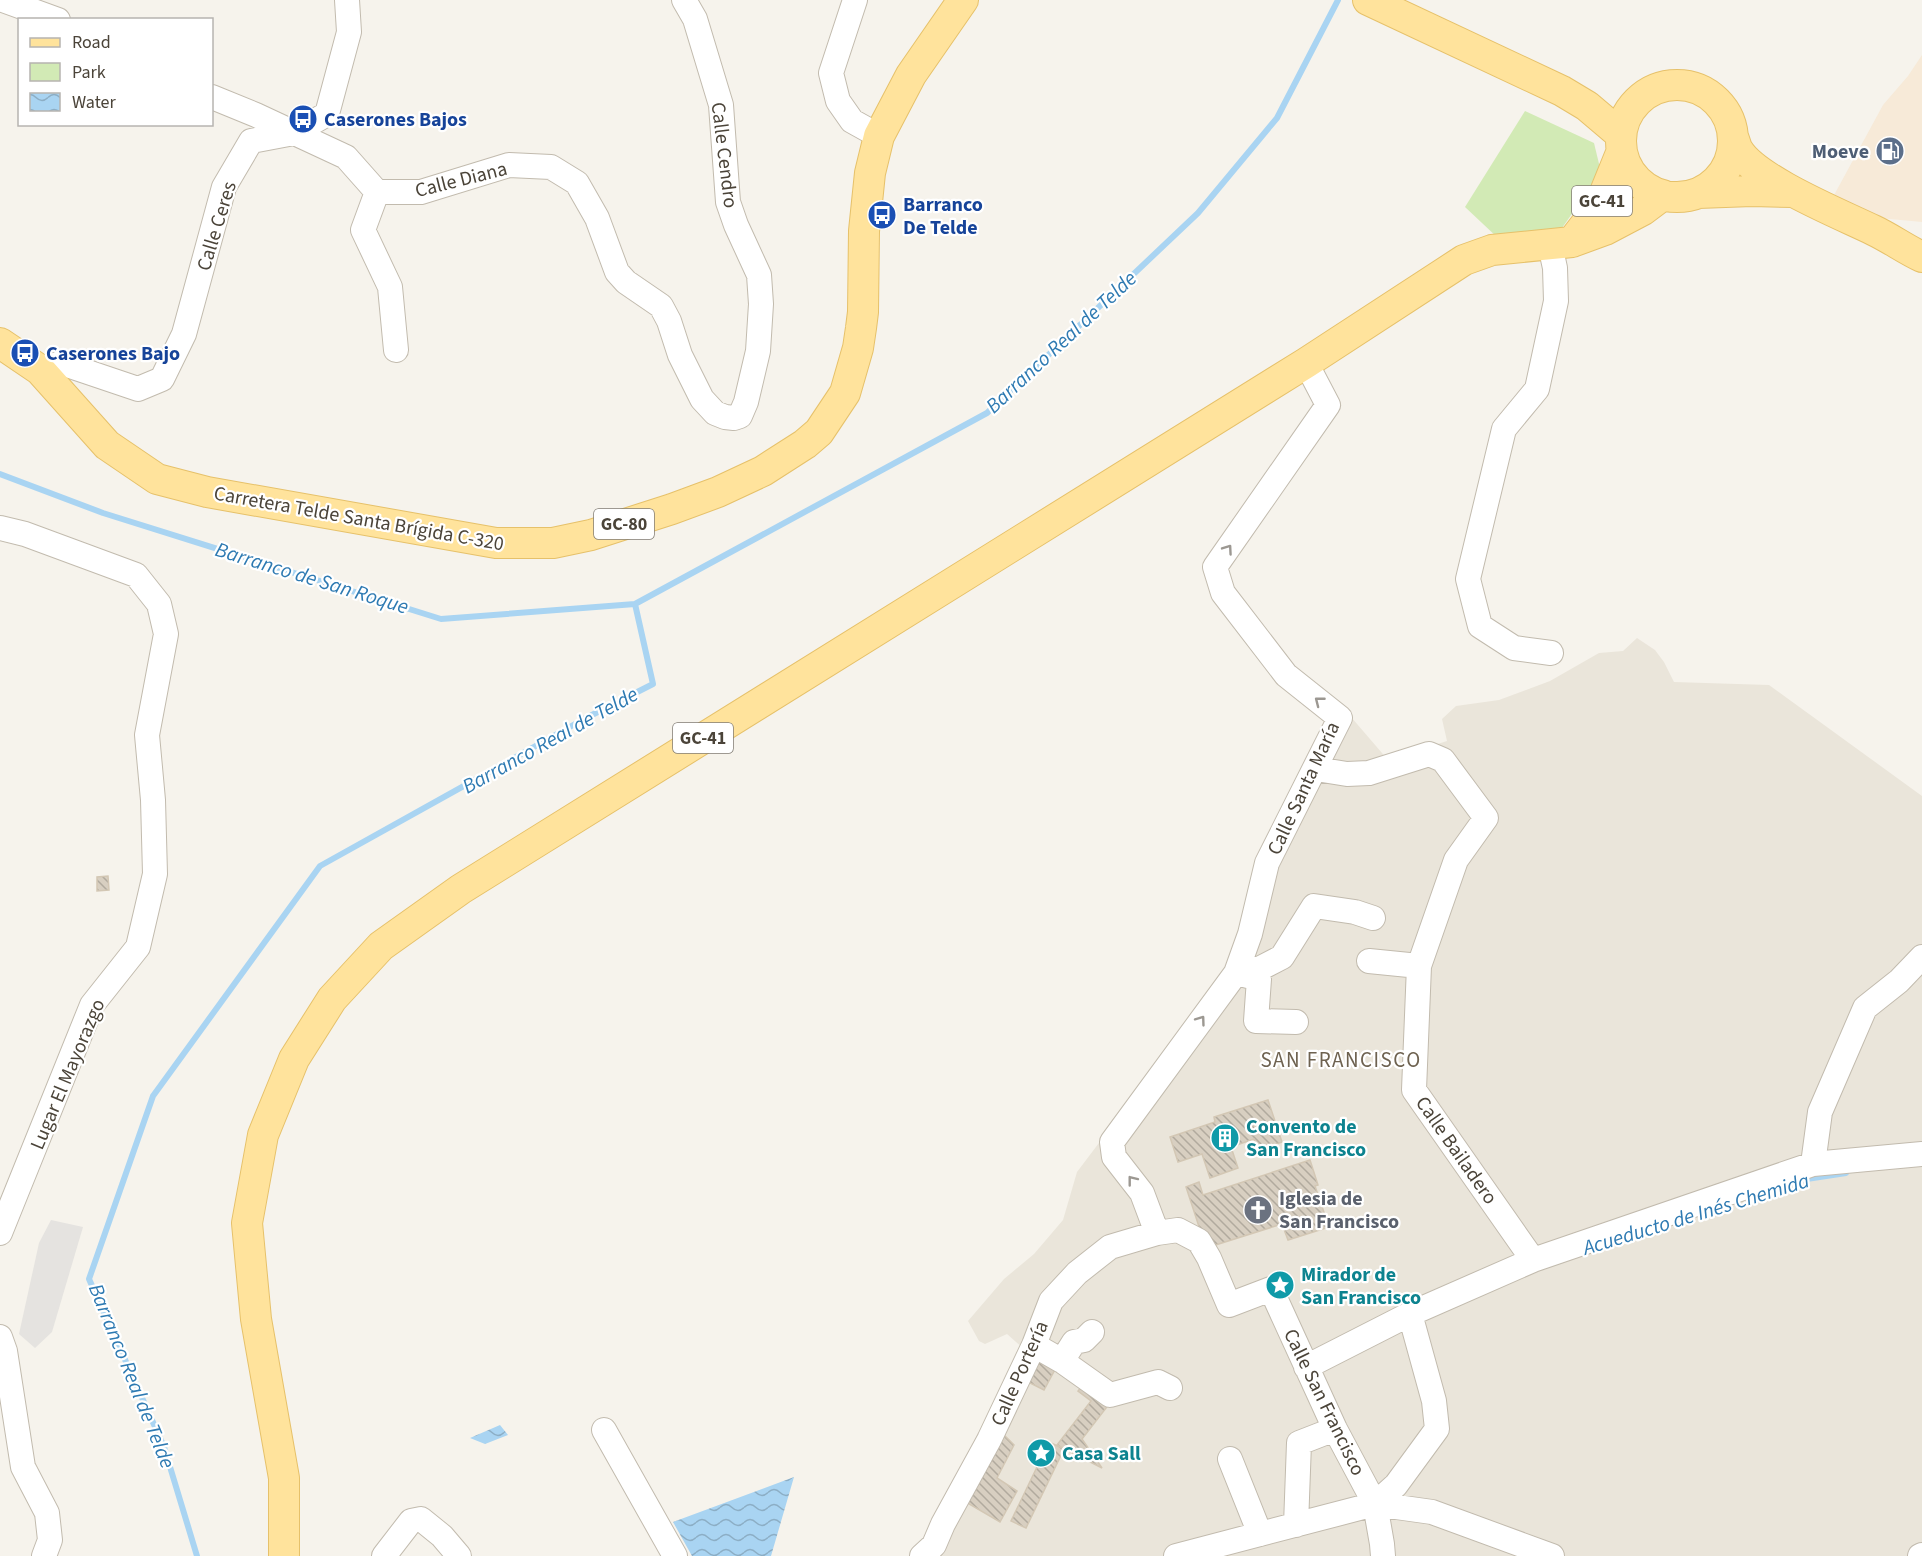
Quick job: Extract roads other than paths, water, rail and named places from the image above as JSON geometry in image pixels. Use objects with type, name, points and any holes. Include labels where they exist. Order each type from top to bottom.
[{"type":"main road","name":"Carretera Telde Santa Brígida C-320","points":[[0,343],[40,370],[107,445],[157,479],[207,492],[495,543],[552,543],[591,535],[672,510],[763,471],[805,444],[819,432],[845,393],[858,348],[863,312],[864,231],[870,173],[879,136],[911,75],[963,0]]},
{"type":"main road","points":[[1368,0],[1562,91],[1587,106],[1621,143]]},
{"type":"main road","points":[[1794,192],[1698,193],[1674,197],[1648,189],[1636,180],[1627,167],[1621,143],[1624,119],[1643,95],[1658,87],[1675,84],[1692,86],[1708,93],[1721,105],[1730,120],[1737,150],[1750,164],[1794,192],[1919,253]]},
{"type":"main road","points":[[1562,91],[1643,95]]},
{"type":"main road","points":[[1698,193],[1713,184],[1725,171],[1732,154],[1733,137]]},
{"type":"main road","name":"GC-41","points":[[1561,243],[1599,207],[1621,143]]},
{"type":"main road","name":"GC-41","points":[[280,1547],[284,1478],[256,1319],[247,1223],[263,1135],[294,1059],[332,999],[381,946],[461,889],[1306,363],[1464,260],[1492,250],[1561,243],[1605,230],[1643,210],[1663,195]]},
{"type":"street","points":[[3,0],[52,18]]},
{"type":"street","name":"Calle Ceres","points":[[40,370],[62,363],[138,389],[162,379],[184,334],[224,187],[251,141],[294,132],[327,114],[349,32],[347,0]]},
{"type":"street","name":"Calle Cendro","points":[[684,0],[695,19],[721,105],[728,202],[759,275],[761,304],[758,351],[746,402],[740,416]]},
{"type":"street","points":[[855,0],[831,73],[837,101],[852,121],[879,136]]},
{"type":"street","points":[[213,97],[346,157],[376,192],[363,230],[390,287],[396,350]]},
{"type":"street","name":"Calle Diana","points":[[376,192],[421,192],[508,165],[551,167],[577,183],[597,218],[617,272],[626,282],[661,306],[669,321],[680,355],[702,399],[715,413],[725,417],[740,416]]},
{"type":"street","points":[[1551,653],[1514,648],[1480,626],[1468,579],[1504,429],[1537,389],[1556,301],[1555,268],[1561,243]]},
{"type":"street","name":"Calle Santa María","points":[[1157,1233],[1142,1193],[1114,1157],[1112,1142],[1236,973],[1250,934],[1267,863],[1340,718],[1286,675],[1223,593],[1215,567],[1328,405],[1306,363]]},
{"type":"street","name":"Lugar El Mayorazgo","points":[[0,528],[25,534],[136,575],[159,604],[166,634],[147,735],[153,800],[155,874],[138,947],[92,1005],[0,1233]]},
{"type":"street","name":"Calle Bailadero","points":[[1316,769],[1347,774],[1369,773],[1429,754],[1443,760],[1486,818],[1456,860],[1419,966],[1414,1090],[1533,1260]]},
{"type":"street","points":[[1236,973],[1261,968],[1282,957],[1314,906],[1355,912],[1374,918]]},
{"type":"street","points":[[1813,1164],[1820,1112],[1865,1008],[1899,981],[1922,957]]},
{"type":"street","points":[[1369,961],[1419,966]]},
{"type":"street","points":[[1236,973],[1259,979],[1256,1020],[1296,1022]]},
{"type":"street","points":[[1306,1367],[1410,1314],[1533,1260],[1813,1164],[1922,1154]]},
{"type":"street","name":"Calle Portería","points":[[922,1556],[934,1545],[989,1440],[1034,1345],[1051,1301],[1077,1273],[1110,1247],[1157,1233],[1178,1230],[1199,1241],[1209,1258],[1229,1305],[1271,1289],[1276,1299]]},
{"type":"street","name":"Calle San Francisco","points":[[1276,1299],[1335,1429],[1375,1504],[1383,1556]]},
{"type":"street","points":[[1375,1504],[1396,1485],[1437,1429],[1434,1401],[1410,1314]]},
{"type":"street","points":[[1062,1361],[1074,1342],[1083,1340],[1092,1332]]},
{"type":"street","points":[[0,1337],[5,1351],[23,1467],[47,1513],[50,1540],[44,1556]]},
{"type":"street","points":[[1034,1345],[1062,1361],[1110,1395],[1158,1382],[1170,1388]]},
{"type":"street","points":[[1296,1525],[1299,1443],[1335,1429]]},
{"type":"street","points":[[604,1430],[675,1556]]},
{"type":"street","points":[[1230,1459],[1260,1534]]},
{"type":"street","points":[[1176,1556],[1375,1504],[1432,1512],[1552,1556]]},
{"type":"street","points":[[384,1556],[411,1521],[422,1519],[442,1536],[459,1556]]},
{"type":"water","points":[[500,1425],[508,1435],[485,1444],[470,1438]]},
{"type":"water","points":[[794,1477],[771,1556],[692,1556],[673,1522]]},
{"type":"waterway","name":"Barranco Real de Telde","points":[[0,474],[103,513],[441,619],[635,604],[987,413],[1198,213],[1277,118],[1338,0]]},
{"type":"waterway","name":"Barranco Real de Telde","points":[[197,1556],[164,1447],[89,1279],[153,1096],[320,866],[584,719],[653,684],[635,604]]},
{"type":"waterway","name":"Acueducto de Inés Chemida","points":[[1800,1180],[1846,1173]]},
{"type":"place","name":"Caserones Bajos","points":[[303,119]]},
{"type":"place","name":"Moeve","points":[[1890,151]]},
{"type":"place","name":"Barranco De Telde","points":[[882,215]]},
{"type":"place","name":"Caserones Bajo","points":[[25,353]]},
{"type":"place","name":"Convento de San Francisco","points":[[1225,1138]]},
{"type":"place","name":"Iglesia de San Francisco","points":[[1258,1210]]},
{"type":"place","name":"Mirador de San Francisco","points":[[1280,1285]]},
{"type":"place","name":"Casa Sall","points":[[1041,1453]]},
{"type":"district","name":"SAN FRANCISCO","points":[[1341,1060]]},
{"type":"water label","name":"Barranco de San Roque","points":[[312,578]]}]
